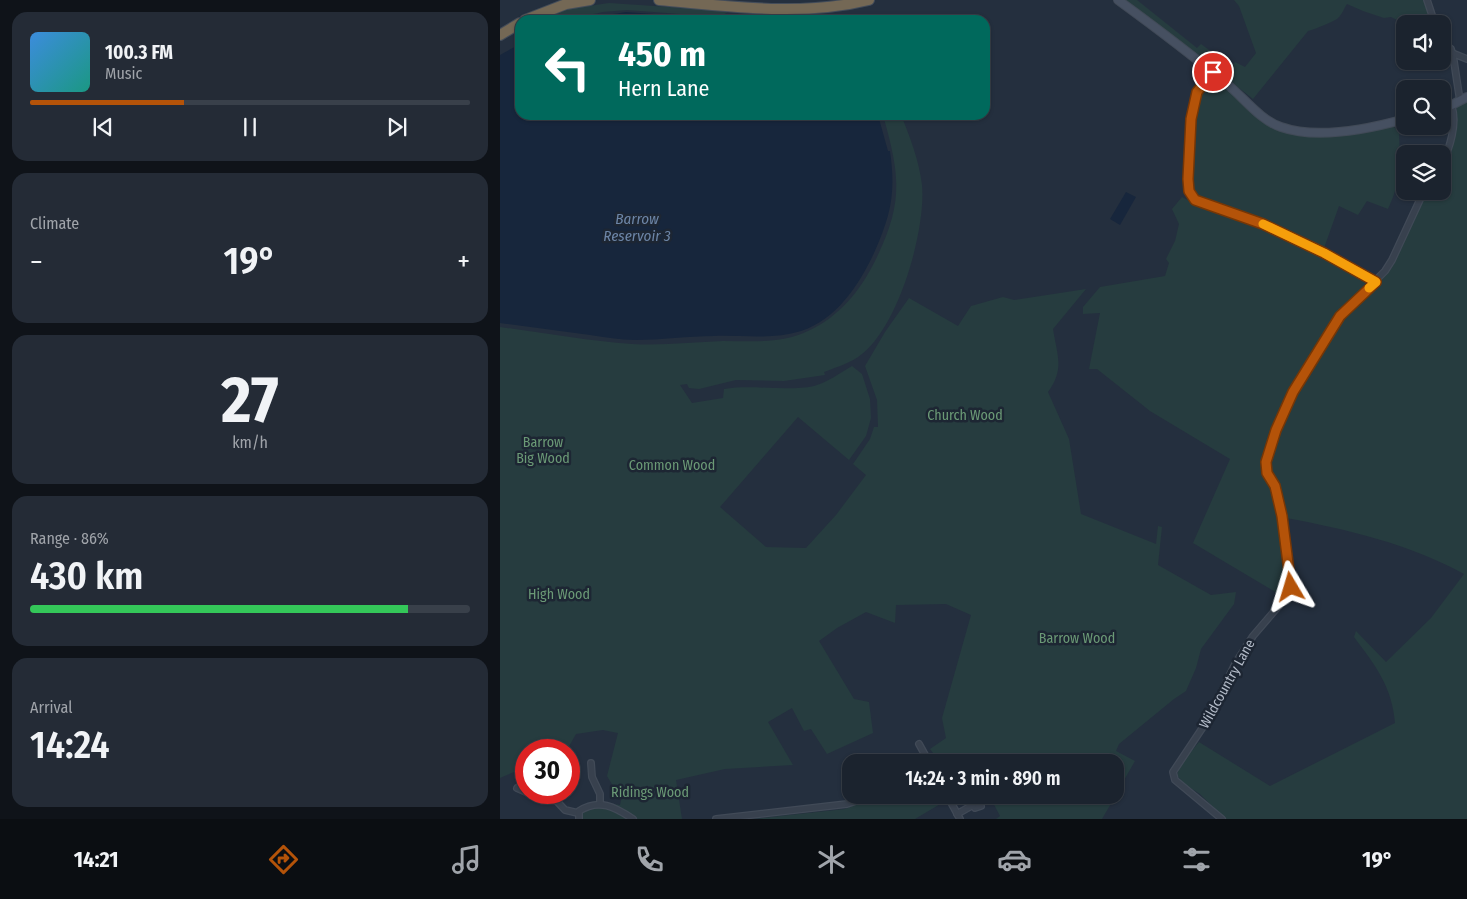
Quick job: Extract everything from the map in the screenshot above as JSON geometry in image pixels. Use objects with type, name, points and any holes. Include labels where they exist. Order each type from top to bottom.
[{"type":"highway","points":[[538,15],[566,4],[590,0]]},
{"type":"highway","points":[[659,0],[792,9],[845,6],[869,0]]},
{"type":"highway","points":[[500,34],[515,26]]},
{"type":"main road","points":[[1118,0],[1213,72],[1274,124],[1288,129],[1309,132],[1339,132],[1371,128],[1396,121]]},
{"type":"main road","points":[[1452,107],[1463,99]]},
{"type":"street","points":[[1427,0],[1432,15]]},
{"type":"street","points":[[1452,53],[1465,58]]},
{"type":"street","points":[[1452,53],[1463,99]]},
{"type":"street","points":[[1213,72],[1197,92],[1191,119],[1188,179],[1189,191],[1195,200],[1251,218],[1324,253],[1376,282]]},
{"type":"street","points":[[1449,145],[1452,107]]},
{"type":"street","name":"Wildcountry Lane","points":[[1222,819],[1175,780],[1173,772],[1209,718],[1235,664],[1253,636],[1289,594],[1291,587],[1282,516],[1275,486],[1267,473],[1266,462],[1276,430],[1293,392],[1340,316],[1376,282],[1392,260],[1420,200]]},
{"type":"street","points":[[919,744],[925,754]]},
{"type":"street","points":[[590,763],[592,777],[600,794],[600,804]]},
{"type":"street","points":[[559,804],[565,810],[579,816],[585,808],[600,804],[612,806],[633,819]]},
{"type":"street","points":[[716,819],[846,804]]},
{"type":"street","points":[[952,804],[958,816],[973,805],[976,808],[981,806]]},
{"type":"green space","points":[[1126,0],[1137,0],[1197,48],[1201,44],[1224,61],[1218,70]]},
{"type":"green space","points":[[1234,0],[1424,0],[1428,15],[1396,15],[1396,19],[1391,17],[1384,18],[1347,4],[1341,15],[1336,19],[1308,31],[1253,99],[1225,77],[1235,62],[1245,67],[1256,53],[1239,6]]},
{"type":"green space","points":[[609,3],[730,11],[723,15],[693,15],[627,10],[589,15],[552,15],[568,9]]},
{"type":"green space","points":[[1213,84],[1226,88],[1266,122],[1345,135],[1372,131],[1392,125],[1396,129],[1396,135],[1399,135],[1399,145],[1396,145],[1396,189],[1388,209],[1367,201],[1358,215],[1339,206],[1323,251],[1253,215],[1196,197],[1192,187],[1198,101],[1201,93]]},
{"type":"green space","points":[[1467,100],[1467,819],[1225,819],[1200,794],[1184,784],[1177,775],[1180,765],[1199,742],[1270,786],[1395,723],[1386,687],[1375,667],[1354,637],[1356,631],[1386,662],[1431,618],[1464,574],[1443,563],[1400,546],[1332,527],[1286,518],[1281,496],[1268,464],[1278,430],[1300,385],[1339,323],[1349,310],[1380,281],[1395,261],[1422,200],[1451,200],[1451,145],[1457,107]]},
{"type":"green space","points":[[884,120],[903,120],[919,167],[922,185],[920,226],[915,251],[898,300],[888,322],[875,340],[858,357],[824,372],[825,375],[784,381],[736,380],[699,389],[689,388],[687,384],[680,385],[692,403],[723,398],[724,389],[746,387],[803,388],[814,386],[829,380],[852,366],[862,374],[870,399],[871,418],[866,436],[849,460],[798,417],[720,507],[766,547],[806,548],[836,515],[866,475],[853,464],[870,439],[874,427],[878,427],[877,400],[865,366],[885,332],[909,298],[958,326],[971,306],[1003,297],[1014,300],[1086,289],[1053,329],[1058,354],[1058,369],[1057,376],[1048,392],[1069,439],[1081,514],[1156,544],[1158,526],[1162,527],[1158,565],[1211,595],[1236,592],[1234,604],[1201,649],[1196,668],[1186,691],[1119,744],[1116,751],[1122,754],[934,754],[930,749],[946,738],[942,718],[971,615],[946,604],[896,605],[895,623],[866,612],[837,628],[819,641],[854,699],[869,702],[873,733],[827,754],[811,729],[804,731],[792,708],[768,722],[793,765],[725,769],[676,780],[682,819],[582,819],[580,813],[595,807],[609,804],[620,805],[623,791],[613,786],[607,776],[618,733],[603,730],[576,734],[573,739],[515,739],[515,772],[500,778],[500,327],[599,341],[655,345],[777,340],[808,331],[839,311],[848,302],[863,283],[875,261],[891,222],[895,205],[896,172]]},
{"type":"green space","points":[[1182,197],[1195,204],[1224,211],[1268,228],[1274,233],[1282,235],[1355,271],[1368,281],[1335,322],[1301,372],[1275,424],[1266,450],[1261,474],[1268,481],[1274,493],[1282,526],[1288,587],[1284,597],[1193,543],[1230,459],[1150,411],[1097,369],[1089,369],[1100,313],[1083,314],[1083,307],[1100,287],[1165,276],[1169,263],[1166,259],[1175,241],[1179,224],[1172,209]]},
{"type":"green space","points":[[1124,755],[1135,761],[1124,780]]},
{"type":"green space","points":[[856,804],[940,804],[915,819],[754,819],[845,809]]},
{"type":"green space","points":[[994,804],[1111,804],[1102,819],[996,819],[1000,816]]},
{"type":"water","points":[[626,12],[667,15],[608,15]]},
{"type":"water","name":"Barrow Reservoir 3","points":[[515,47],[515,120],[879,120],[888,151],[890,151],[892,166],[891,204],[885,227],[874,253],[854,289],[836,310],[825,319],[814,326],[790,334],[629,340],[500,323],[500,55]]},
{"type":"water","points":[[1126,192],[1136,197],[1120,225],[1110,219]]},
{"type":"slow traffic","points":[[1263,224],[1324,253],[1376,282],[1369,288]]},
{"type":"route","points":[[1213,72],[1197,92],[1191,119],[1188,179],[1189,191],[1195,200],[1251,218],[1324,253],[1376,282],[1340,316],[1293,392],[1276,430],[1266,462],[1267,473],[1275,486],[1282,516],[1291,587]]},
{"type":"park label","name":"Church Wood","points":[[965,415]]},
{"type":"park label","name":"Barrow Big Wood","points":[[543,450]]},
{"type":"park label","name":"Common Wood","points":[[672,465]]},
{"type":"park label","name":"High Wood","points":[[559,594]]},
{"type":"park label","name":"Barrow Wood","points":[[1077,638]]},
{"type":"park label","name":"Ridings Wood","points":[[650,792]]}]
